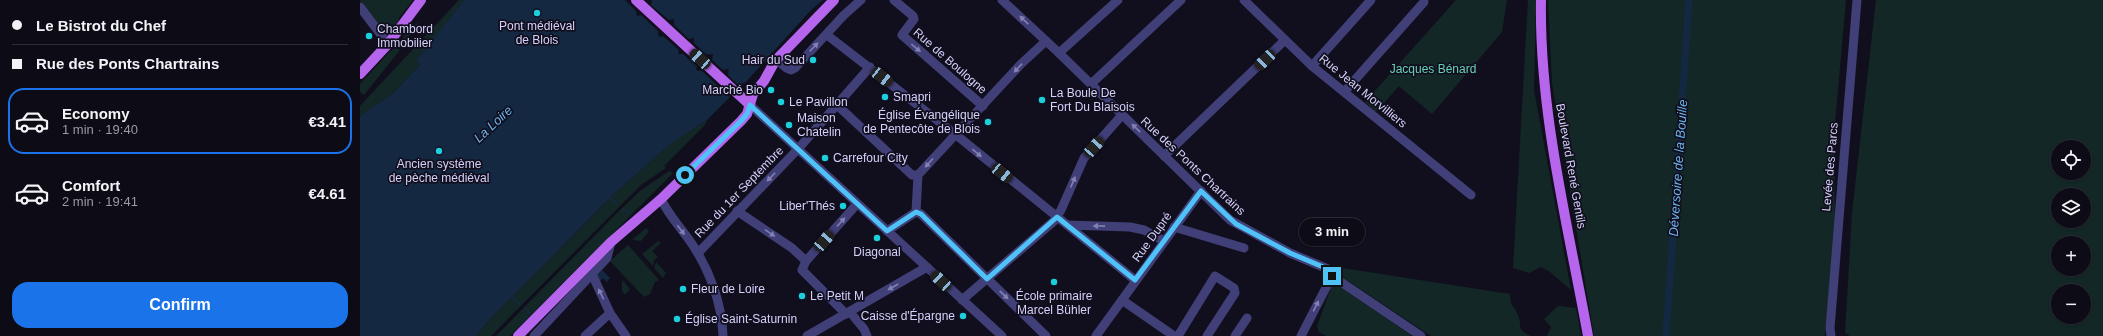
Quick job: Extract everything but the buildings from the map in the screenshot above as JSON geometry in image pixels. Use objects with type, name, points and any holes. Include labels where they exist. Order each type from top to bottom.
[{"type":"main road","points":[[360,74],[388,44],[421,0]]},
{"type":"main road","points":[[636,0],[750,105]]},
{"type":"main road","points":[[518,336],[590,270],[611,242],[661,199],[741,121],[747,114],[753,94],[780,56],[834,0]]},
{"type":"main road","name":"Boulevard René Gentils","points":[[1541,0],[1542,67],[1548,120],[1588,336]]},
{"type":"street","points":[[780,56],[781,62],[791,70],[844,15],[861,0]]},
{"type":"street","name":"Rue de Boulogne","points":[[894,0],[913,16],[914,19],[902,35],[983,106]]},
{"type":"street","name":"Rue des Ponts Chartrains","points":[[1003,0],[1230,220],[1290,253],[1328,269],[1332,276],[1421,336]]},
{"type":"street","points":[[1059,53],[1118,0]]},
{"type":"street","points":[[1091,84],[1181,0]]},
{"type":"street","name":"Rue Jean Morvilliers","points":[[1244,0],[1312,66],[1345,91],[1471,195]]},
{"type":"street","points":[[1312,66],[1371,0]]},
{"type":"street","name":"Levée des Parcs","points":[[1831,336],[1830,328],[1857,0]]},
{"type":"street","points":[[1345,91],[1424,2]]},
{"type":"street","points":[[360,7],[388,44]]},
{"type":"street","points":[[827,34],[955,134],[1135,280]]},
{"type":"street","points":[[1164,156],[1286,40]]},
{"type":"street","points":[[916,212],[918,175],[955,134],[1046,41]]},
{"type":"street","name":"Rue du 1er Septembre","points":[[698,253],[798,149],[870,67]]},
{"type":"street","points":[[750,105],[1002,336]]},
{"type":"street","points":[[837,106],[912,175],[918,175]]},
{"type":"street","points":[[962,300],[1057,217],[1084,158],[1122,115]]},
{"type":"street","name":"Rue Dupré","points":[[1096,336],[1135,280],[1201,191]]},
{"type":"street","points":[[661,199],[698,253],[717,297],[722,317],[723,336]]},
{"type":"street","points":[[857,204],[806,261],[802,268],[803,273],[848,313],[864,329],[867,336]]},
{"type":"street","points":[[737,211],[792,248],[806,261]]},
{"type":"street","points":[[887,231],[916,212]]},
{"type":"street","points":[[916,212],[921,214],[1046,336]]},
{"type":"street","points":[[1067,225],[1130,227],[1144,230],[1164,241]]},
{"type":"street","points":[[1174,227],[1244,248]]},
{"type":"street","points":[[807,336],[927,267]]},
{"type":"street","points":[[534,336],[590,270],[610,313],[626,336]]},
{"type":"street","points":[[1178,336],[1215,276],[1234,288],[1235,293],[1207,336]]},
{"type":"street","points":[[1301,336],[1332,276]]},
{"type":"street","points":[[1122,300],[1174,336]]},
{"type":"street","points":[[585,336],[610,313]]},
{"type":"street","points":[[1235,336],[1247,318]]},
{"type":"green space","points":[[360,0],[413,0],[399,18],[396,29],[387,38]]},
{"type":"green space","points":[[459,0],[464,0],[417,61],[420,65],[392,94],[360,116],[360,106]]},
{"type":"green space","name":"Jacques Bénard","points":[[1456,0],[1507,0],[1502,32],[1432,114],[1399,86],[1376,112],[1365,102]]},
{"type":"green space","points":[[1528,0],[1536,0],[1534,90],[1571,290],[1550,272],[1541,267],[1529,273],[1513,268]]},
{"type":"green space","points":[[1548,0],[1846,0],[1834,134],[1835,227],[1825,336],[1594,336],[1552,83]]},
{"type":"green space","points":[[1876,0],[2103,0],[2103,336],[1850,336],[1845,333],[1852,213]]},
{"type":"green space","points":[[419,22],[402,47],[397,44],[413,26]]},
{"type":"green space","points":[[395,46],[400,50],[364,95],[360,92],[360,84]]},
{"type":"green space","points":[[707,120],[705,125],[664,166],[666,168],[641,185],[491,336],[476,336],[490,319],[613,195],[669,145]]},
{"type":"green space","points":[[669,171],[673,173],[510,336],[496,336],[640,191]]},
{"type":"green space","points":[[646,228],[649,231],[641,241],[632,240]]},
{"type":"green space","points":[[658,241],[661,243],[652,251],[658,257],[654,260],[653,266],[642,254]]},
{"type":"green space","points":[[628,245],[659,280],[655,282],[650,294],[644,297],[610,261]]},
{"type":"green space","points":[[656,262],[666,273],[663,278],[654,268]]},
{"type":"green space","points":[[1336,267],[1510,294],[1511,304],[1517,312],[1521,329],[1526,334],[1531,336],[1431,336],[1341,276]]},
{"type":"green space","points":[[622,280],[630,289],[625,295],[622,291]]},
{"type":"green space","points":[[1333,282],[1412,336],[1326,336],[1319,332],[1317,326]]},
{"type":"green space","points":[[1558,306],[1576,308],[1581,336],[1547,336],[1551,327],[1544,319]]},
{"type":"water","name":"La Loire","points":[[464,0],[823,0],[811,10],[746,82],[739,85],[736,83],[726,94],[730,97],[707,120],[669,145],[613,195],[490,319],[476,336],[360,336],[360,116],[392,94],[420,65],[416,61]]},
{"type":"water","points":[[602,270],[610,278],[607,282],[603,278],[600,281],[597,276]]},
{"type":"pier","points":[[625,0],[652,0],[651,5],[669,20],[674,19],[674,25],[689,39],[694,38],[694,43],[706,55],[713,54],[712,60],[723,70],[729,69],[728,75],[736,83],[726,94],[702,71],[696,70],[697,66],[683,54],[678,54],[679,50],[663,36],[660,37],[658,35],[658,31],[641,15],[637,16],[636,11]]},
{"type":"waterway","name":"Déversoire de la Bouille","points":[[1666,336],[1689,0]]},
{"type":"waterway","points":[[607,196],[617,204]]},
{"type":"waterway","points":[[623,209],[629,213]]},
{"type":"waterway","points":[[510,295],[519,304]]},
{"type":"waterway","points":[[525,308],[530,313]]},
{"type":"place","name":"Pont médiéval de Blois","points":[[537,13]]},
{"type":"place","name":"Chambord Immobilier","points":[[369,36]]},
{"type":"place","name":"Hair du Sud","points":[[813,60]]},
{"type":"place","name":"Marché Bio","points":[[771,90]]},
{"type":"place","name":"Smapri","points":[[885,97]]},
{"type":"place","name":"La Boule De Fort Du Blaisois","points":[[1042,100]]},
{"type":"place","name":"Le Pavillon","points":[[781,102]]},
{"type":"place","name":"Église Évangélique de Pentecôte de Blois","points":[[988,122]]},
{"type":"place","name":"Maison Chatelin","points":[[789,125]]},
{"type":"place","name":"Ancien système de pèche médiéval","points":[[439,151]]},
{"type":"place","name":"Carrefour City","points":[[825,158]]},
{"type":"place","name":"Liber'Thés","points":[[843,206]]},
{"type":"place","name":"Diagonal","points":[[877,238]]},
{"type":"place","name":"École primaire Marcel Bühler","points":[[1054,282]]},
{"type":"place","name":"Fleur de Loire","points":[[683,289]]},
{"type":"place","name":"Le Petit M","points":[[802,296]]},
{"type":"place","name":"Caisse d'Épargne","points":[[963,316]]},
{"type":"place","name":"Église Saint-Saturnin","points":[[677,319]]},
{"type":"route","points":[[685,175],[741,121],[747,114],[750,105],[887,231],[916,212],[921,214],[987,279],[1057,217],[1135,280],[1201,191],[1230,220],[1239,226],[1290,253],[1328,269],[1332,276]]}]
